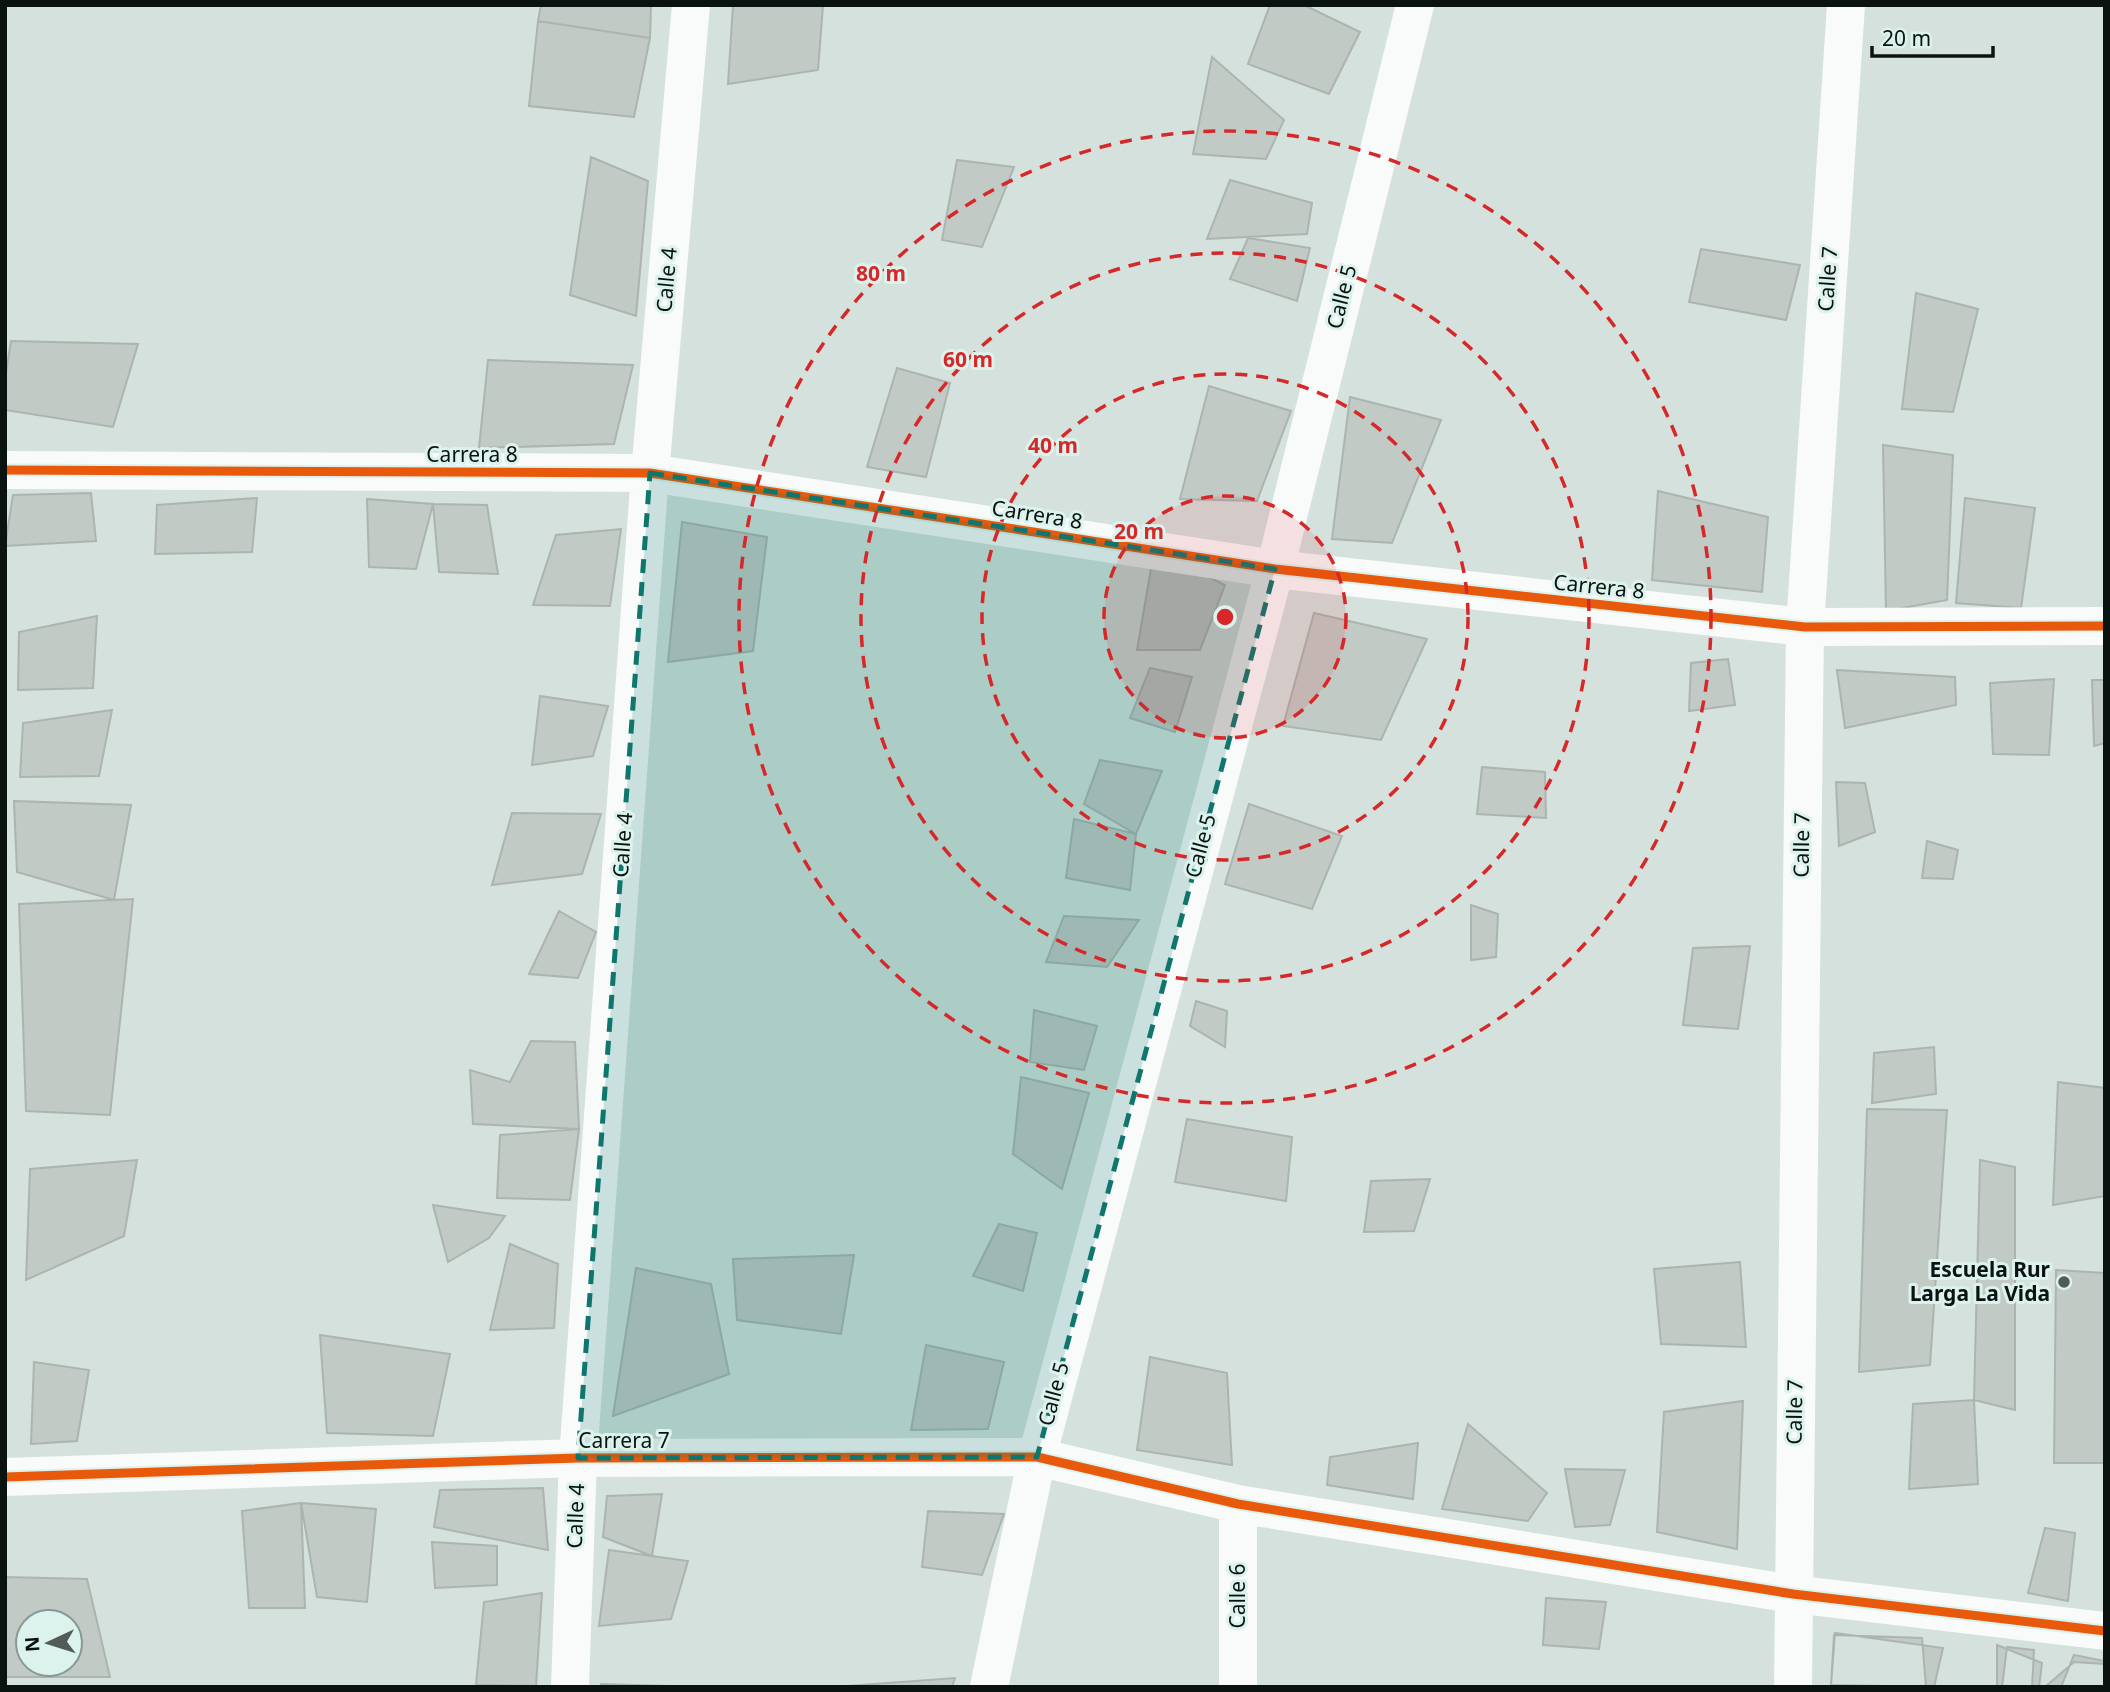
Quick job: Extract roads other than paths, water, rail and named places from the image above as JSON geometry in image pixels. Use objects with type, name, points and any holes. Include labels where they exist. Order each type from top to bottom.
[{"type":"street","name":"Calle 4","points":[[570,1687],[578,1458],[650,473],[691,5]]},
{"type":"street","name":"Calle 5","points":[[989,1687],[1037,1457],[1275,569],[1415,5]]},
{"type":"street","name":"Calle 7","points":[[1793,1687],[1805,627],[1846,5]]},
{"type":"street","name":"Carrera 8","points":[[5,470],[650,473],[1275,569],[1805,627],[2105,626]]},
{"type":"street","name":"Carrera 7","points":[[5,1477],[578,1458],[1037,1457],[1238,1504],[1793,1594],[2105,1631]]},
{"type":"street","name":"Calle 6","points":[[1238,1504],[1238,1687]]},
{"type":"place","name":"Escuela Rur Larga La Vida","points":[[2064,1282]]}]
